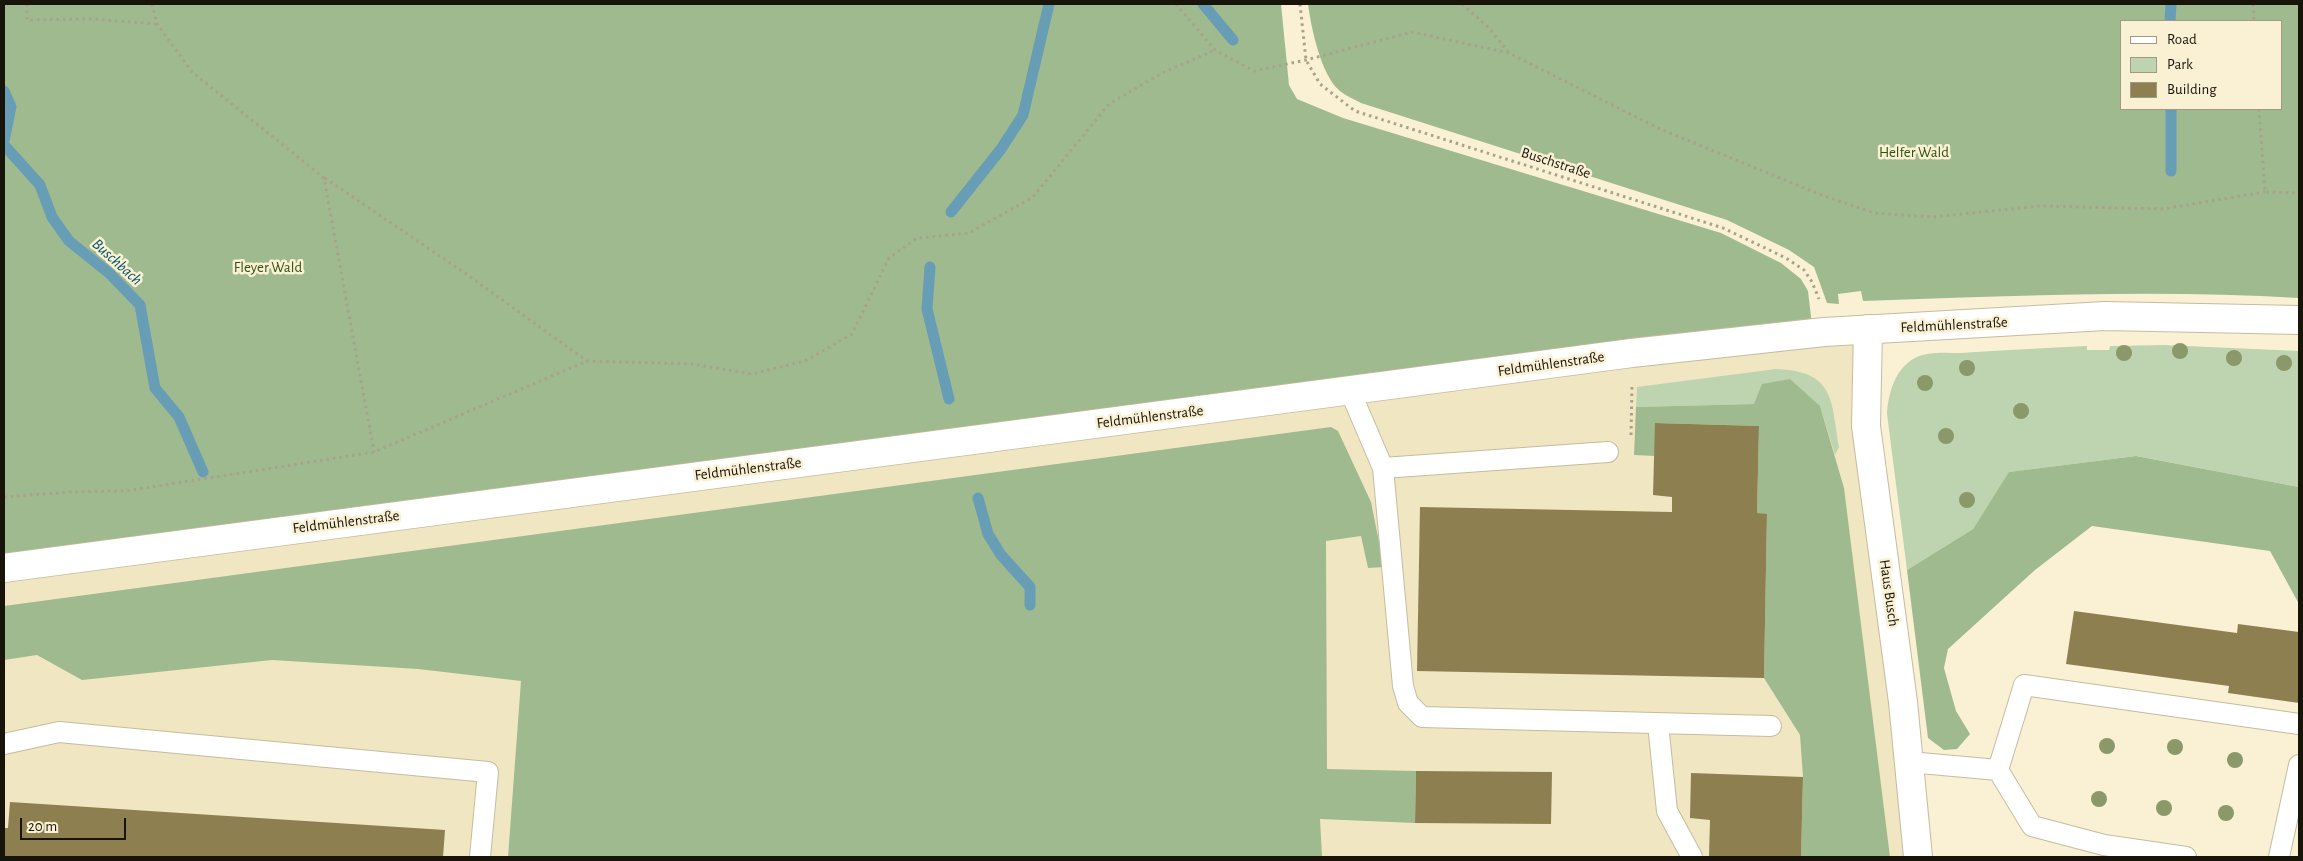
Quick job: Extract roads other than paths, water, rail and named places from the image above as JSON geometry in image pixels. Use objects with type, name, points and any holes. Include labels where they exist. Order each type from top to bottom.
[{"type":"street","name":"Feldmühlenstraße","points":[[4,568],[1632,353],[1824,332],[2105,316],[2299,320]]},
{"type":"street","name":"Haus Busch","points":[[1868,330],[1866,426],[1903,702],[1918,857]]},
{"type":"lane","points":[[1350,391],[1383,468],[1404,686],[1408,703],[1422,718],[1771,726]]},
{"type":"lane","points":[[1383,468],[1608,452]]},
{"type":"lane","points":[[2186,857],[2104,845],[2032,826],[1998,770],[2024,685],[2299,724]]},
{"type":"lane","points":[[1658,724],[1667,811],[1692,857]]},
{"type":"lane","points":[[4,744],[59,732],[488,772],[480,857]]},
{"type":"lane","points":[[1909,762],[1998,770]]},
{"type":"lane","points":[[2279,857],[2299,765]]},
{"type":"waterway","points":[[951,212],[1001,149],[1023,115],[1049,4]]},
{"type":"waterway","points":[[1203,4],[1233,40]]},
{"type":"waterway","points":[[2170,20],[2171,4]]},
{"type":"waterway","name":"Buschbach","points":[[4,91],[11,107],[4,141]]},
{"type":"waterway","points":[[2171,110],[2171,171]]},
{"type":"waterway","name":"Buschbach","points":[[4,145],[40,185],[52,217],[69,241],[109,273],[140,305],[155,388],[179,417],[203,472]]},
{"type":"waterway","points":[[930,267],[927,309],[949,399]]},
{"type":"waterway","points":[[978,498],[988,534],[1001,555],[1030,587],[1030,605]]},
{"type":"park label","name":"Helfer Wald","points":[[1914,152]]},
{"type":"park label","name":"Fleyer Wald","points":[[268,267]]}]
